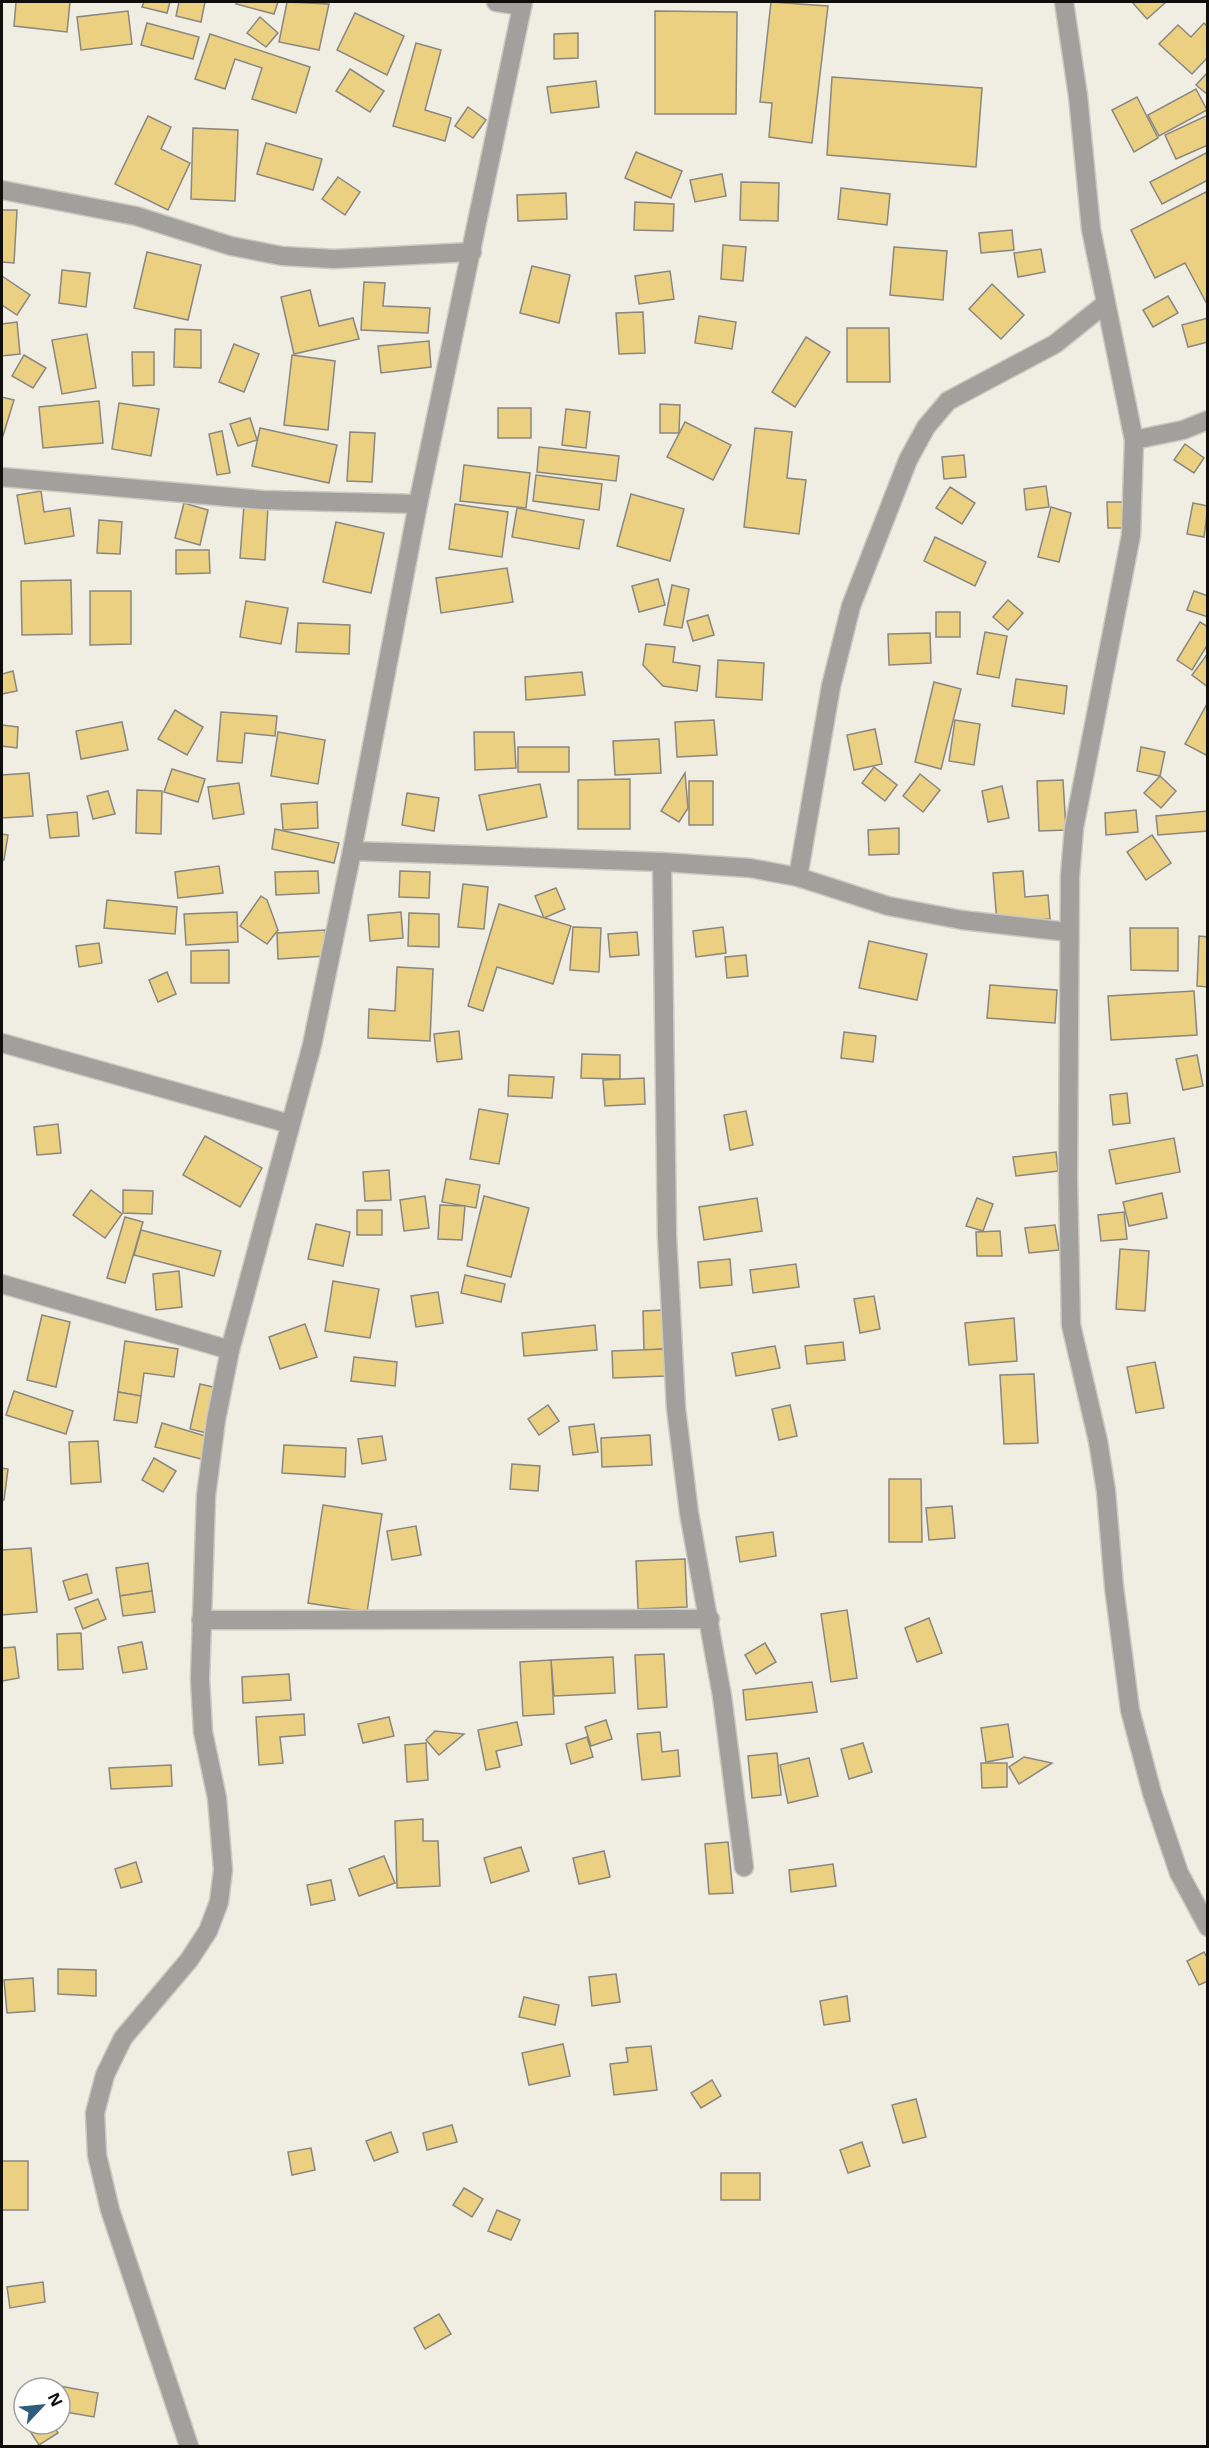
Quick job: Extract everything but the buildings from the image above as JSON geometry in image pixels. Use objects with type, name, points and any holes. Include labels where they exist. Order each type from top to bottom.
[{"type":"street","points":[[189,2446],[110,2210],[97,2155],[95,2113],[105,2075],[123,2038],[189,1960],[208,1931],[219,1902],[223,1870],[217,1798],[203,1732],[200,1679],[206,1496],[216,1420],[230,1350],[312,1045],[352,851],[418,504],[523,4],[496,2]]},
{"type":"street","points":[[1064,2],[1078,96],[1090,229],[1134,440],[1131,535],[1074,828],[1068,932],[1068,1179],[1071,1325],[1098,1441],[1106,1491],[1114,1587],[1130,1710],[1152,1793],[1179,1873],[1208,1927]]},
{"type":"street","points":[[2,190],[136,216],[231,246],[282,256],[334,259],[472,252]]},
{"type":"street","points":[[798,877],[831,686],[851,606],[908,460],[926,427],[948,401],[1055,344],[1104,304]]},
{"type":"street","points":[[1134,440],[1183,430],[1208,420]]},
{"type":"street","points":[[2,477],[262,500],[418,504]]},
{"type":"street","points":[[352,851],[662,862],[750,868],[798,877],[888,906],[962,920],[1068,932]]},
{"type":"street","points":[[662,862],[667,1236],[676,1408],[689,1513],[710,1619],[744,1867]]},
{"type":"street","points":[[2,1043],[290,1124]]},
{"type":"street","points":[[2,1284],[230,1350]]},
{"type":"street","points":[[201,1620],[710,1619]]}]
